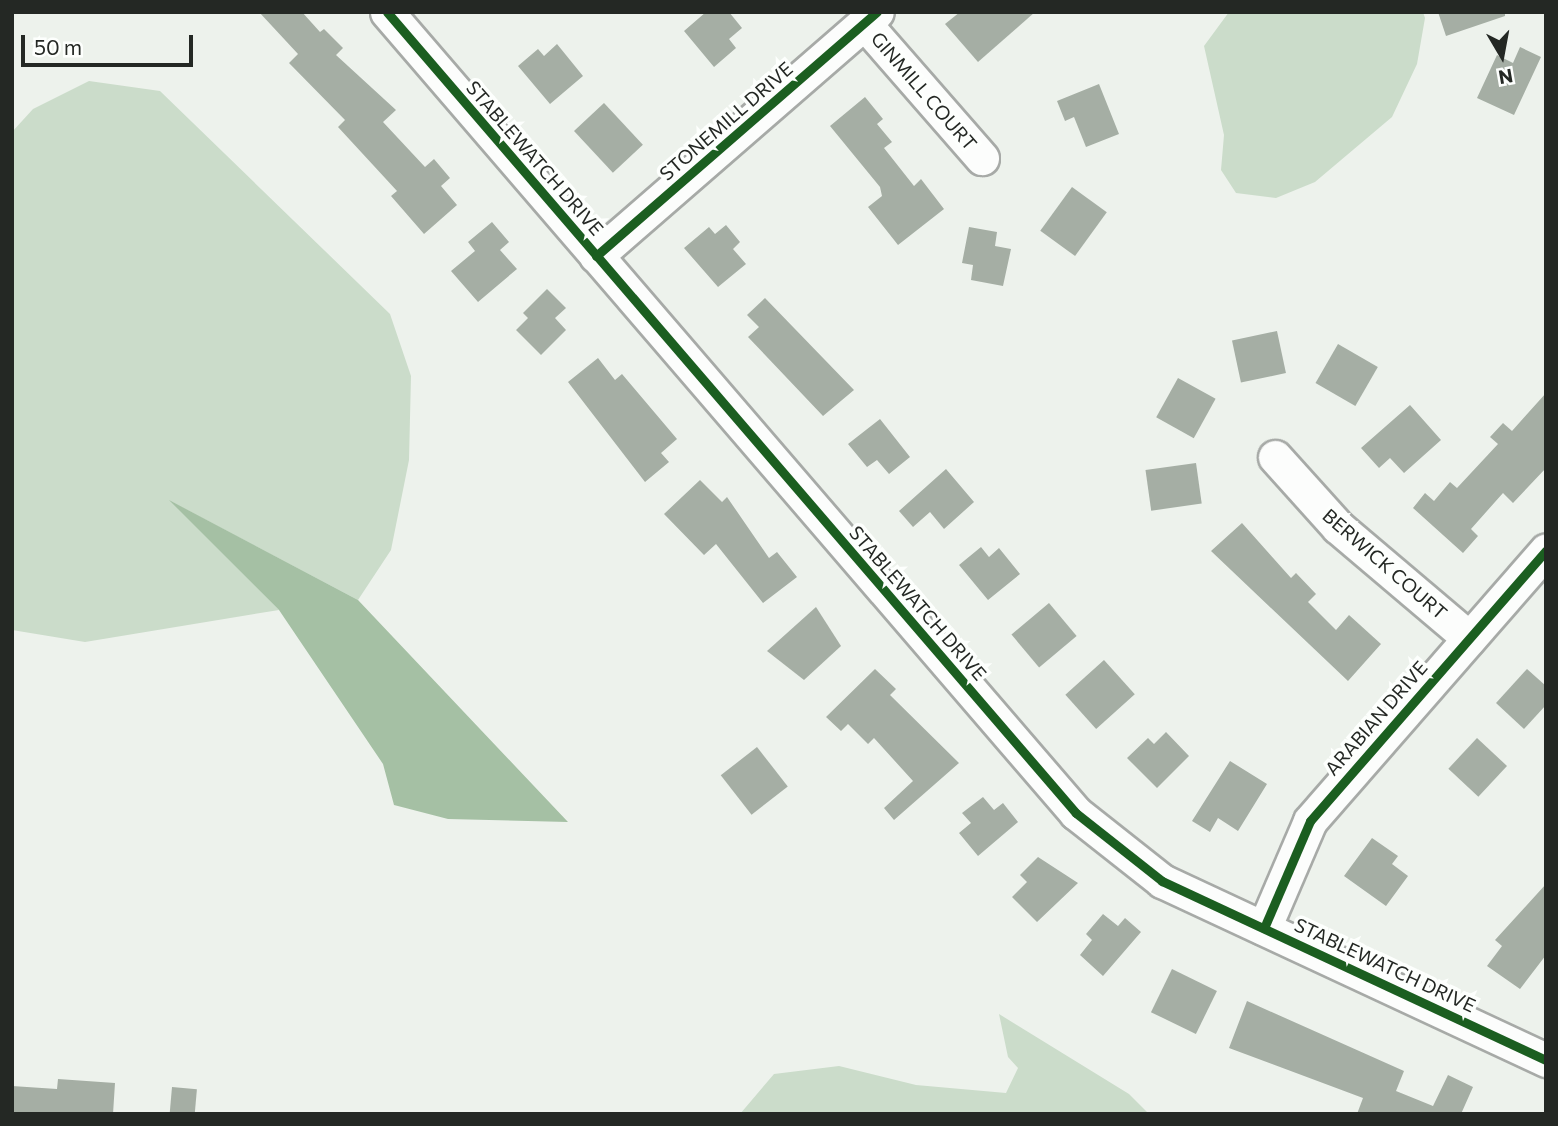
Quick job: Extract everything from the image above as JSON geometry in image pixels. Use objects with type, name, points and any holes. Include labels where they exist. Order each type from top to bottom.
[{"type":"street","name":"STABLEWATCH DRIVE","points":[[387,12],[1076,813],[1162,881],[1546,1060]]},
{"type":"street","name":"STONEMILL DRIVE","points":[[596,256],[871,18]]},
{"type":"street","name":"GINMILL COURT","points":[[871,18],[982,158]]},
{"type":"street","name":"BERWICK COURT","points":[[1275,457],[1338,527],[1469,638]]},
{"type":"street","name":"ARABIAN DRIVE","points":[[1264,928],[1310,821],[1546,550]]},
{"type":"shaded area","points":[[1229,12],[1423,12],[1425,18],[1417,64],[1392,117],[1315,182],[1276,198],[1236,193],[1221,170],[1224,135],[1204,46]]},
{"type":"shaded area","points":[[89,81],[160,91],[390,314],[411,376],[409,460],[391,550],[358,600],[172,502],[279,610],[85,642],[12,630],[12,132],[33,109]]},
{"type":"shaded area","points":[[169,500],[358,600],[568,822],[448,819],[394,805],[383,764],[279,610]]},
{"type":"shaded area","points":[[999,1014],[1129,1094],[1149,1114],[740,1114],[774,1074],[839,1066],[916,1085],[1006,1093],[1018,1068],[1008,1057]]},
{"type":"building","points":[[259,12],[302,12],[320,32],[324,29],[343,48],[336,55],[396,110],[383,122],[425,167],[434,159],[450,178],[441,186],[457,205],[424,234],[391,196],[397,191],[338,127],[345,120],[289,63],[298,54]]},
{"type":"building","points":[[706,12],[729,12],[742,28],[729,39],[736,48],[714,67],[684,31]]},
{"type":"building","points":[[960,12],[1035,12],[978,62],[945,24]]},
{"type":"building","points":[[1438,12],[1505,12],[1505,16],[1446,36]]},
{"type":"building","points":[[557,44],[583,76],[550,104],[518,66],[538,49],[544,56]]},
{"type":"building","points":[[1520,47],[1541,57],[1514,115],[1477,98],[1497,55],[1513,63]]},
{"type":"building","points":[[1099,84],[1119,134],[1086,147],[1074,117],[1065,121],[1057,101]]},
{"type":"building","points":[[865,97],[883,119],[877,124],[892,142],[884,148],[914,186],[921,179],[944,209],[898,245],[868,207],[882,196],[880,187],[830,126]]},
{"type":"building","points":[[604,103],[643,145],[613,173],[574,131]]},
{"type":"building","points":[[1072,187],[1107,212],[1075,256],[1040,231]]},
{"type":"building","points":[[492,222],[509,242],[500,250],[517,269],[478,302],[451,271],[475,251],[468,242]]},
{"type":"building","points":[[726,225],[740,242],[733,249],[746,264],[718,287],[684,248],[709,227],[715,234]]},
{"type":"building","points":[[969,227],[997,232],[995,246],[1011,249],[1003,286],[971,280],[973,265],[962,263]]},
{"type":"building","points":[[547,289],[566,308],[555,318],[566,330],[541,355],[516,330],[528,318],[523,313]]},
{"type":"building","points":[[765,298],[854,390],[823,416],[748,337],[759,327],[747,315]]},
{"type":"building","points":[[1277,331],[1286,373],[1241,383],[1232,341]]},
{"type":"building","points":[[1338,344],[1378,367],[1355,406],[1316,383]]},
{"type":"building","points":[[598,358],[615,380],[622,374],[677,439],[661,453],[669,462],[645,482],[568,382]]},
{"type":"building","points":[[1178,378],[1216,399],[1194,438],[1156,417]]},
{"type":"building","points":[[1546,393],[1546,468],[1513,503],[1503,493],[1471,529],[1478,536],[1463,553],[1413,508],[1425,493],[1434,501],[1450,482],[1457,488],[1498,444],[1490,437],[1503,423],[1512,431]]},
{"type":"building","points":[[1410,405],[1441,440],[1404,473],[1390,458],[1379,468],[1361,448]]},
{"type":"building","points":[[880,419],[910,457],[889,474],[877,460],[867,467],[848,444]]},
{"type":"building","points":[[1196,463],[1202,504],[1151,511],[1145,470]]},
{"type":"building","points":[[946,469],[974,502],[944,529],[930,512],[913,527],[899,511]]},
{"type":"building","points":[[700,480],[722,502],[727,497],[769,558],[777,552],[797,577],[763,603],[716,544],[704,555],[664,514]]},
{"type":"building","points":[[1242,523],[1291,578],[1296,573],[1316,594],[1308,602],[1336,630],[1349,615],[1381,644],[1348,681],[1211,551]]},
{"type":"building","points":[[981,547],[989,557],[999,548],[1020,574],[988,600],[959,565]]},
{"type":"building","points":[[1049,603],[1077,636],[1039,667],[1011,634]]},
{"type":"building","points":[[816,607],[841,646],[804,680],[767,651]]},
{"type":"building","points":[[1104,660],[1135,694],[1096,729],[1065,695]]},
{"type":"building","points":[[875,669],[896,689],[890,695],[959,763],[894,820],[884,808],[913,781],[874,738],[868,744],[848,724],[841,731],[826,717]]},
{"type":"building","points":[[1527,669],[1546,686],[1546,705],[1524,729],[1496,703]]},
{"type":"building","points":[[1166,732],[1189,756],[1157,788],[1127,758],[1148,738],[1154,744]]},
{"type":"building","points":[[1477,738],[1507,766],[1478,797],[1448,769]]},
{"type":"building","points":[[757,747],[788,786],[752,815],[721,775]]},
{"type":"building","points":[[1230,761],[1267,784],[1238,831],[1218,818],[1210,832],[1192,821]]},
{"type":"building","points":[[983,797],[994,810],[1003,803],[1018,822],[978,856],[959,833],[971,823],[962,813]]},
{"type":"building","points":[[1372,838],[1398,856],[1392,864],[1408,876],[1386,906],[1344,876]]},
{"type":"building","points":[[1038,857],[1078,883],[1037,922],[1012,897],[1027,882],[1020,875]]},
{"type":"building","points":[[1546,884],[1546,955],[1520,989],[1487,966],[1502,946],[1495,940]]},
{"type":"building","points":[[1103,914],[1118,926],[1125,918],[1141,932],[1103,976],[1080,955],[1092,940],[1086,934]]},
{"type":"building","points":[[1172,969],[1217,991],[1196,1034],[1151,1012]]},
{"type":"building","points":[[1247,1001],[1404,1071],[1396,1091],[1433,1106],[1448,1075],[1473,1087],[1461,1114],[1357,1114],[1363,1098],[1229,1048]]},
{"type":"building","points":[[58,1079],[115,1083],[113,1114],[12,1114],[12,1086],[57,1089]]},
{"type":"building","points":[[172,1087],[197,1089],[195,1114],[170,1114]]},
{"type":"cycle path","points":[[387,12],[1076,813],[1162,881],[1546,1060]]},
{"type":"cycle path","points":[[596,256],[877,12]]},
{"type":"cycle path","points":[[1264,928],[1310,821],[1546,550]]}]
